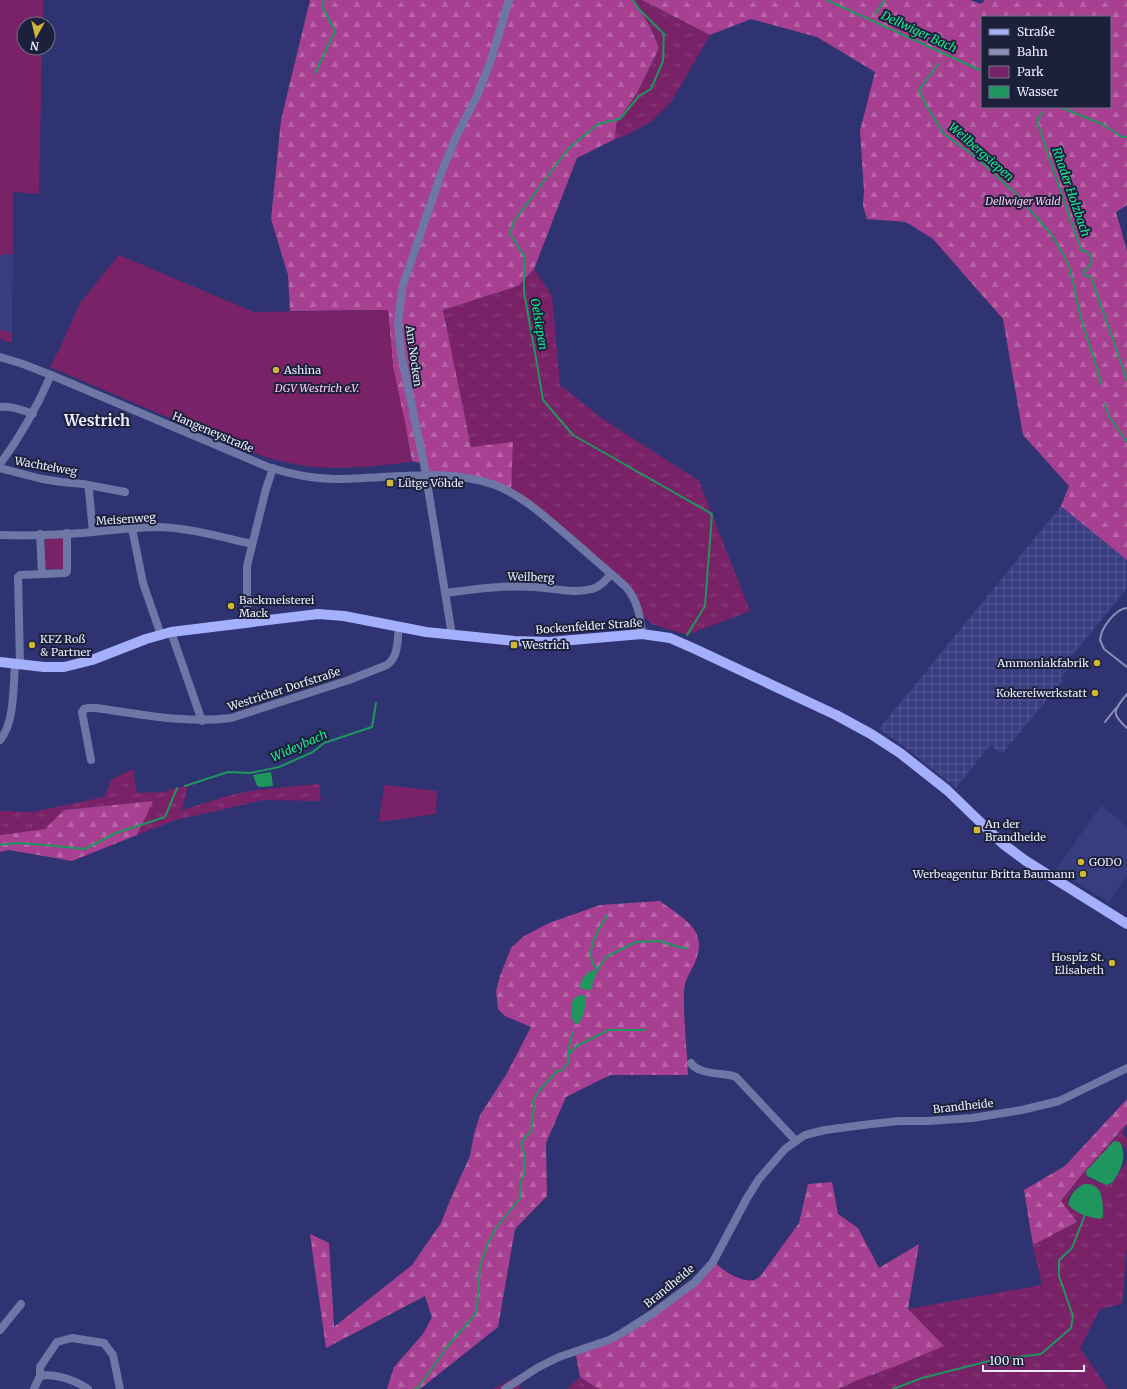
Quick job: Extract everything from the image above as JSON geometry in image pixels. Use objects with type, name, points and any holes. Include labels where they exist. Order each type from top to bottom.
[{"type":"main road","name":"Bockenfelder Straße","points":[[0,662],[59,667],[80,664],[161,634],[305,615],[328,614],[450,635],[538,642],[642,634],[670,638],[836,715],[871,734],[900,753],[947,790],[1003,844],[1026,861],[1127,924]]},
{"type":"street","name":"Am Nocken","points":[[450,635],[446,593],[426,476],[399,345],[398,324],[401,296],[407,272],[457,135],[476,98],[490,63],[509,0]]},
{"type":"street","name":"Hangeneystraße","points":[[0,357],[51,375],[272,468]]},
{"type":"street","points":[[0,464],[16,442],[33,414],[51,375]]},
{"type":"street","points":[[0,407],[14,407],[33,414]]},
{"type":"street","name":"Wachtelweg","points":[[0,468],[42,479],[90,485],[125,492]]},
{"type":"street","points":[[247,622],[246,566],[272,468],[307,477],[335,479],[448,475],[469,478],[495,485],[511,492],[534,507],[626,587],[633,595],[639,612],[642,634]]},
{"type":"street","name":"Wachtelweg","points":[[90,485],[89,491],[93,532]]},
{"type":"street","name":"Meisenweg","points":[[0,535],[93,532],[160,527],[197,531],[252,544]]},
{"type":"street","points":[[132,528],[143,583],[161,634]]},
{"type":"street","points":[[0,740],[6,732],[10,720],[18,664],[18,577],[20,575],[68,572],[67,533]]},
{"type":"street","points":[[40,534],[42,574]]},
{"type":"street","name":"Weilberg","points":[[446,593],[512,586],[574,591],[590,590],[596,588],[611,574]]},
{"type":"street","name":"Westricher Dorfstraße","points":[[91,760],[82,712],[84,709],[96,708],[202,721],[231,718],[349,680],[387,665],[395,656],[399,627]]},
{"type":"street","points":[[171,632],[202,721]]},
{"type":"street","points":[[691,1063],[693,1067],[707,1072],[736,1077],[796,1141]]},
{"type":"street","name":"Brandheide","points":[[505,1389],[537,1368],[559,1356],[609,1340],[622,1334],[695,1282],[713,1262],[747,1198],[759,1179],[778,1156],[796,1141],[810,1133],[899,1121],[972,1118],[1022,1110],[1059,1101],[1127,1068]]},
{"type":"street","points":[[0,1330],[21,1304]]},
{"type":"street","points":[[34,1389],[40,1376],[40,1367],[57,1342],[72,1338],[104,1343],[113,1355],[120,1389]]},
{"type":"street","points":[[40,1376],[47,1375],[74,1381],[88,1389]]},
{"type":"shaded area","points":[[13,254],[12,332],[0,330],[0,255]]},
{"type":"shaded area","points":[[1061,506],[1127,560],[1127,588],[1066,663],[1070,667],[1061,678],[1063,680],[1002,754],[990,745],[956,788],[906,748],[879,729]]},
{"type":"shaded area","points":[[1101,805],[1127,827],[1127,876],[1109,902],[1056,870]]},
{"type":"green space","points":[[0,0],[43,0],[43,16],[16,16],[16,56],[42,56],[39,194],[13,192],[13,254],[0,255]]},
{"type":"green space","points":[[310,0],[634,0],[649,25],[659,48],[637,93],[616,124],[615,139],[577,158],[534,269],[518,286],[443,310],[471,447],[513,442],[511,492],[495,485],[426,476],[424,464],[412,461],[393,367],[388,310],[290,311],[288,275],[271,219],[281,120]]},
{"type":"green space","points":[[634,0],[642,0],[710,35],[671,102],[652,121],[629,134],[615,139],[616,124],[637,93],[659,48],[649,25]]},
{"type":"green space","name":"Dellwiger Wald","points":[[642,0],[970,0],[981,4],[985,0],[1127,0],[1127,205],[1116,212],[1127,251],[1127,560],[1061,506],[1069,486],[1023,435],[1003,319],[933,239],[906,222],[867,219],[863,206],[864,191],[860,131],[875,72],[817,37],[751,19],[710,35]]},
{"type":"green space","name":"DGV Westrich e.V.","points":[[119,255],[254,312],[388,310],[393,367],[406,427],[411,462],[327,468],[300,465],[275,459],[235,446],[50,367],[80,303]]},
{"type":"green space","points":[[534,269],[552,296],[560,385],[603,419],[699,481],[750,611],[687,635],[652,624],[639,611],[633,595],[511,492],[471,447],[443,310],[518,286]]},
{"type":"green space","points":[[0,330],[12,332],[12,343],[0,339]]},
{"type":"green space","points":[[63,538],[64,567],[62,569],[46,568],[45,539]]},
{"type":"green space","points":[[133,769],[137,793],[163,792],[188,785],[182,810],[231,795],[256,790],[319,784],[321,801],[264,800],[176,820],[137,835],[152,801],[64,810],[45,829],[0,835],[0,811],[33,812],[104,797],[112,779]]},
{"type":"green space","points":[[384,785],[437,791],[436,814],[379,822]]},
{"type":"green space","points":[[153,801],[137,835],[72,861],[9,850],[0,852],[0,835],[45,829],[64,810]]},
{"type":"green space","points":[[660,901],[686,920],[697,934],[699,942],[698,953],[694,965],[684,987],[688,1075],[610,1075],[566,1097],[546,1143],[547,1196],[515,1229],[498,1327],[420,1389],[387,1389],[394,1367],[423,1334],[432,1317],[425,1296],[326,1348],[310,1234],[329,1243],[334,1327],[412,1265],[441,1223],[470,1156],[474,1134],[480,1115],[506,1075],[531,1027],[505,1016],[498,1009],[496,991],[511,948],[524,936],[549,923],[600,905]]},
{"type":"green space","points":[[1127,1099],[1127,1123],[1061,1201],[1077,1222],[1033,1245],[1024,1190],[1065,1166]]},
{"type":"green space","points":[[1127,1123],[1123,1135],[1127,1138],[1127,1151],[1123,1145],[1086,1175],[1087,1177],[1106,1185],[1112,1183],[1127,1161],[1127,1247],[1122,1304],[1100,1309],[1080,1348],[1108,1389],[838,1389],[944,1346],[908,1309],[1042,1285],[1033,1245],[1077,1222],[1061,1202],[1084,1172]],"holes":[[[1095,1186],[1102,1196],[1068,1204],[1070,1195],[1078,1187]]]},
{"type":"green space","points":[[832,1182],[838,1214],[858,1228],[879,1268],[919,1244],[908,1309],[944,1346],[838,1389],[599,1389],[580,1377],[576,1355],[609,1342],[716,1263],[728,1273],[744,1280],[754,1280],[758,1278],[799,1223],[808,1184]]},
{"type":"green space","points":[[525,1372],[519,1389],[493,1389]]},
{"type":"green space","points":[[580,1377],[599,1389],[568,1389]]},
{"type":"water","points":[[271,772],[273,786],[257,786],[253,775]]},
{"type":"water","points":[[594,970],[597,972],[592,989],[589,990],[580,988],[584,976],[588,972]]},
{"type":"water","points":[[580,995],[586,996],[586,1004],[582,1018],[578,1024],[576,1024],[571,1016],[571,1005],[574,999]]},
{"type":"water","points":[[1114,1141],[1120,1142],[1123,1158],[1121,1168],[1112,1183],[1106,1185],[1087,1176],[1086,1171]]},
{"type":"water","points":[[1085,1184],[1096,1187],[1099,1190],[1103,1206],[1103,1217],[1100,1219],[1078,1213],[1068,1204],[1074,1192]]},
{"type":"waterway","points":[[315,73],[335,31],[322,6],[324,0]]},
{"type":"waterway","name":"Oelsiepen","points":[[633,0],[639,9],[664,34],[663,61],[651,89],[639,96],[620,119],[598,124],[568,149],[514,221],[510,234],[524,256],[524,292],[543,400],[573,435],[712,514],[705,606],[687,635]]},
{"type":"waterway","name":"Dellwiger Bach","points":[[827,0],[981,71]]},
{"type":"waterway","points":[[875,14],[885,0]]},
{"type":"waterway","name":"Weilbergsiepen","points":[[938,64],[919,90],[928,109],[944,134],[977,158],[1016,194],[1051,234],[1066,259],[1070,270],[1082,322],[1101,384]]},
{"type":"waterway","name":"Dellwiger Bach","points":[[1062,108],[1104,125],[1122,137],[1127,137]]},
{"type":"waterway","name":"Rhader Holzbach","points":[[1042,112],[1037,121],[1056,178],[1081,250],[1087,252],[1092,261],[1083,272],[1084,275],[1091,277],[1127,380]]},
{"type":"waterway","name":"Weilbergsiepen","points":[[1105,404],[1109,416],[1127,442]]},
{"type":"waterway","name":"Wideybach","points":[[185,786],[228,772],[250,773],[279,767],[313,752],[324,743],[372,727],[376,703]]},
{"type":"waterway","name":"Wideybach","points":[[0,845],[16,843],[85,849],[116,833],[165,817],[177,788]]},
{"type":"waterway","points":[[597,970],[593,963],[591,949],[596,935],[607,915]]},
{"type":"waterway","points":[[595,973],[606,957],[636,942],[660,941],[682,948],[687,948]]},
{"type":"waterway","points":[[568,1055],[577,1046],[609,1030],[645,1030]]},
{"type":"waterway","points":[[415,1389],[419,1387],[446,1348],[474,1316],[477,1309],[480,1266],[488,1243],[496,1228],[520,1198],[521,1180],[524,1175],[525,1155],[521,1144],[525,1137],[531,1132],[534,1106],[533,1101],[539,1091],[557,1071],[563,1070],[568,1063],[568,1050],[573,1032]]},
{"type":"waterway","points":[[893,1389],[922,1378],[989,1361],[1041,1354],[1071,1328],[1073,1316],[1059,1276],[1059,1260],[1072,1248],[1085,1215]]},
{"type":"railway","points":[[1127,608],[1122,609],[1113,615],[1103,630],[1100,640],[1104,649],[1127,667]]},
{"type":"railway","points":[[1127,694],[1119,704],[1116,711],[1118,719],[1127,728]]},
{"type":"railway","points":[[1105,722],[1116,708]]},
{"type":"place","name":"Ashina","points":[[276,370]]},
{"type":"place","name":"Lütge Vöhde","points":[[390,483]]},
{"type":"place","name":"Backmeisterei Mack","points":[[231,606]]},
{"type":"place","name":"KFZ Roß & Partner","points":[[32,645]]},
{"type":"place","name":"Westrich","points":[[514,645]]},
{"type":"place","name":"Ammoniakfabrik","points":[[1097,663]]},
{"type":"place","name":"Kokereiwerkstatt","points":[[1095,693]]},
{"type":"place","name":"An der Brandheide","points":[[977,830]]},
{"type":"place","name":"GODO","points":[[1081,862]]},
{"type":"place","name":"Werbeagentur Britta Baumann","points":[[1083,874]]},
{"type":"place","name":"Hospiz St. Elisabeth","points":[[1112,963]]},
{"type":"district","name":"Westrich","points":[[97,421]]}]
